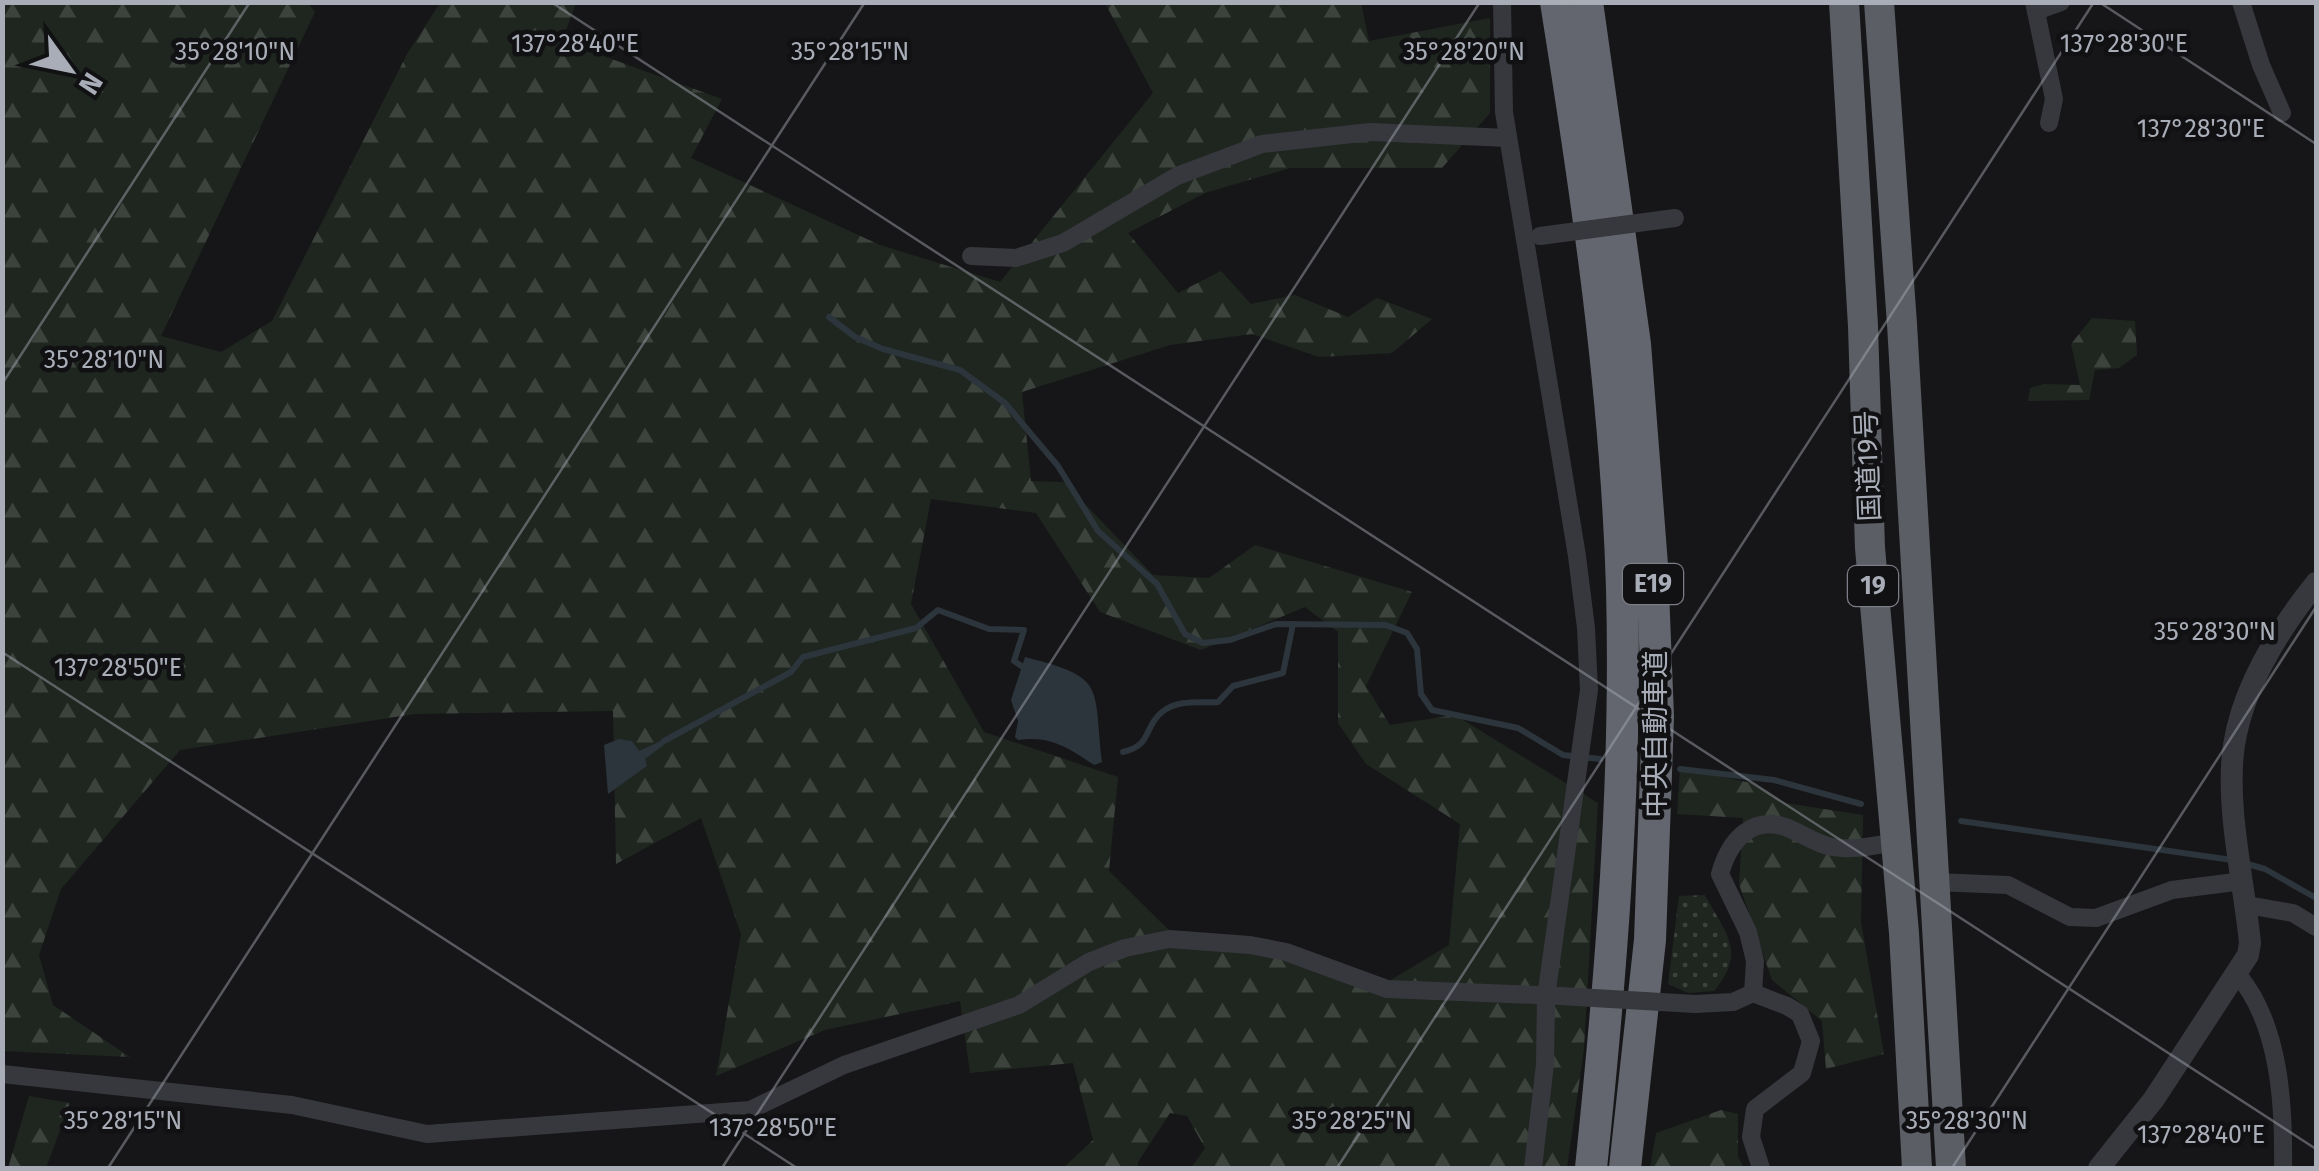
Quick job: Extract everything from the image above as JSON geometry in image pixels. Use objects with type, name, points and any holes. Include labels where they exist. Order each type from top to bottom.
[{"type":"highway","name":"中央自動車道","points":[[1556,2],[1603,324],[1622,588],[1619,844],[1591,1168]]},
{"type":"highway","name":"中央自動車道","points":[[1588,2],[1636,344],[1658,717],[1650,940],[1624,1168]]},
{"type":"highway","name":"国道19号","points":[[1844,2],[1863,326],[1870,548],[1896,842],[1917,1168]]},
{"type":"highway","name":"国道19号","points":[[1879,2],[1902,324],[1951,1168]]},
{"type":"street","points":[[1502,2],[1504,112],[1531,236],[1586,628],[1589,690],[1533,1168]]},
{"type":"street","points":[[2049,123],[2054,100],[2035,7],[2061,2]]},
{"type":"street","points":[[2241,2],[2260,64],[2282,112]]},
{"type":"street","points":[[971,256],[1016,258],[1063,244],[1177,176],[1262,144],[1370,132],[1508,138]]},
{"type":"street","points":[[1531,236],[1674,218]]},
{"type":"street","points":[[2098,1168],[2154,1099],[2248,955],[2250,943],[2233,779],[2234,744],[2246,700],[2284,629],[2316,582]]},
{"type":"street","points":[[1753,993],[1755,961],[1748,932],[1720,874],[1728,851],[1747,829],[1772,824],[1842,849],[1896,842]]},
{"type":"street","points":[[1935,882],[2008,885],[2070,917],[2096,918],[2172,890],[2243,880]]},
{"type":"street","points":[[2246,905],[2293,914],[2316,927]]},
{"type":"street","points":[[2,1074],[292,1105],[427,1134],[750,1110],[844,1065],[1019,1006],[1089,962],[1169,938],[1250,944],[1286,952],[1386,989],[1694,1004],[1732,1002],[1753,993],[1787,1006],[1800,1014],[1811,1041],[1802,1073],[1755,1108],[1751,1137],[1761,1168]]},
{"type":"street","points":[[2238,975],[2254,994],[2274,1061],[2283,1168]]},
{"type":"green space","points":[[307,2],[315,12],[161,336],[221,352],[272,321],[407,54],[440,3],[576,3],[562,41],[722,99],[691,158],[880,245],[1000,282],[1153,93],[1105,3],[1361,3],[1369,41],[1490,18],[1490,113],[1442,168],[1290,168],[1205,193],[1128,233],[1178,293],[1221,271],[1251,304],[1295,295],[1348,317],[1377,298],[1432,319],[1392,353],[1319,357],[1252,334],[1170,345],[1022,392],[1031,481],[1064,482],[1153,575],[1209,578],[1255,545],[1412,592],[1366,686],[1390,725],[1455,715],[1598,803],[1584,1049],[1567,1168],[1191,1168],[1205,1148],[1187,1116],[1170,1113],[1138,1162],[1138,1168],[1063,1168],[1093,1140],[1073,1063],[970,1073],[960,1001],[825,1030],[716,1076],[741,934],[701,818],[616,864],[613,711],[415,714],[180,750],[61,889],[39,955],[53,1005],[130,1057],[3,1051],[3,3]],"holes":[[[931,499],[1036,513],[1100,612],[1201,650],[1305,607],[1338,632],[1338,723],[1366,764],[1460,824],[1449,945],[1371,992],[1282,959],[1248,952],[1188,949],[1109,871],[1118,777],[984,732],[911,604]]]},
{"type":"green space","points":[[2092,318],[2135,321],[2137,355],[2119,368],[2095,370],[2089,400],[2028,401],[2030,388],[2044,384],[2080,385],[2071,344]]},
{"type":"green space","points":[[1680,768],[1751,783],[1785,803],[1863,815],[1861,922],[1884,1054],[1826,1069],[1822,1021],[1772,980],[1739,884],[1743,818],[1677,814]]},
{"type":"green space","points":[[1705,895],[1726,932],[1731,954],[1724,977],[1714,991],[1688,993],[1668,984],[1679,896]]},
{"type":"green space","points":[[29,1096],[70,1103],[46,1168],[8,1168]]},
{"type":"green space","points":[[1721,1110],[1738,1114],[1738,1157],[1744,1168],[1650,1168],[1656,1133]]},
{"type":"shaded area","points":[[1025,657],[1070,671],[1091,688],[1102,762],[1094,765],[1050,741],[1015,737],[1018,721],[1011,700]]},
{"type":"shaded area","points":[[619,739],[632,741],[639,751],[663,740],[665,744],[645,759],[647,766],[608,794],[604,745]]},
{"type":"waterway","points":[[829,317],[855,337],[883,349],[960,370],[1005,403],[1058,466],[1098,531],[1157,584],[1185,634],[1203,643],[1230,640],[1276,624],[1386,625],[1407,633],[1417,649],[1421,694],[1432,710],[1518,728],[1563,755],[1600,759]]},
{"type":"waterway","points":[[664,741],[791,672],[803,657],[916,628],[938,610],[989,629],[1024,630],[1014,661],[1026,669]]},
{"type":"waterway","points":[[1123,752],[1139,745],[1156,718],[1168,708],[1189,702],[1218,702],[1233,686],[1283,673],[1293,624]]},
{"type":"waterway","points":[[1680,769],[1774,780],[1861,804]]},
{"type":"waterway","points":[[1961,821],[2232,860]]},
{"type":"waterway","points":[[2244,863],[2265,869],[2316,898]]}]
